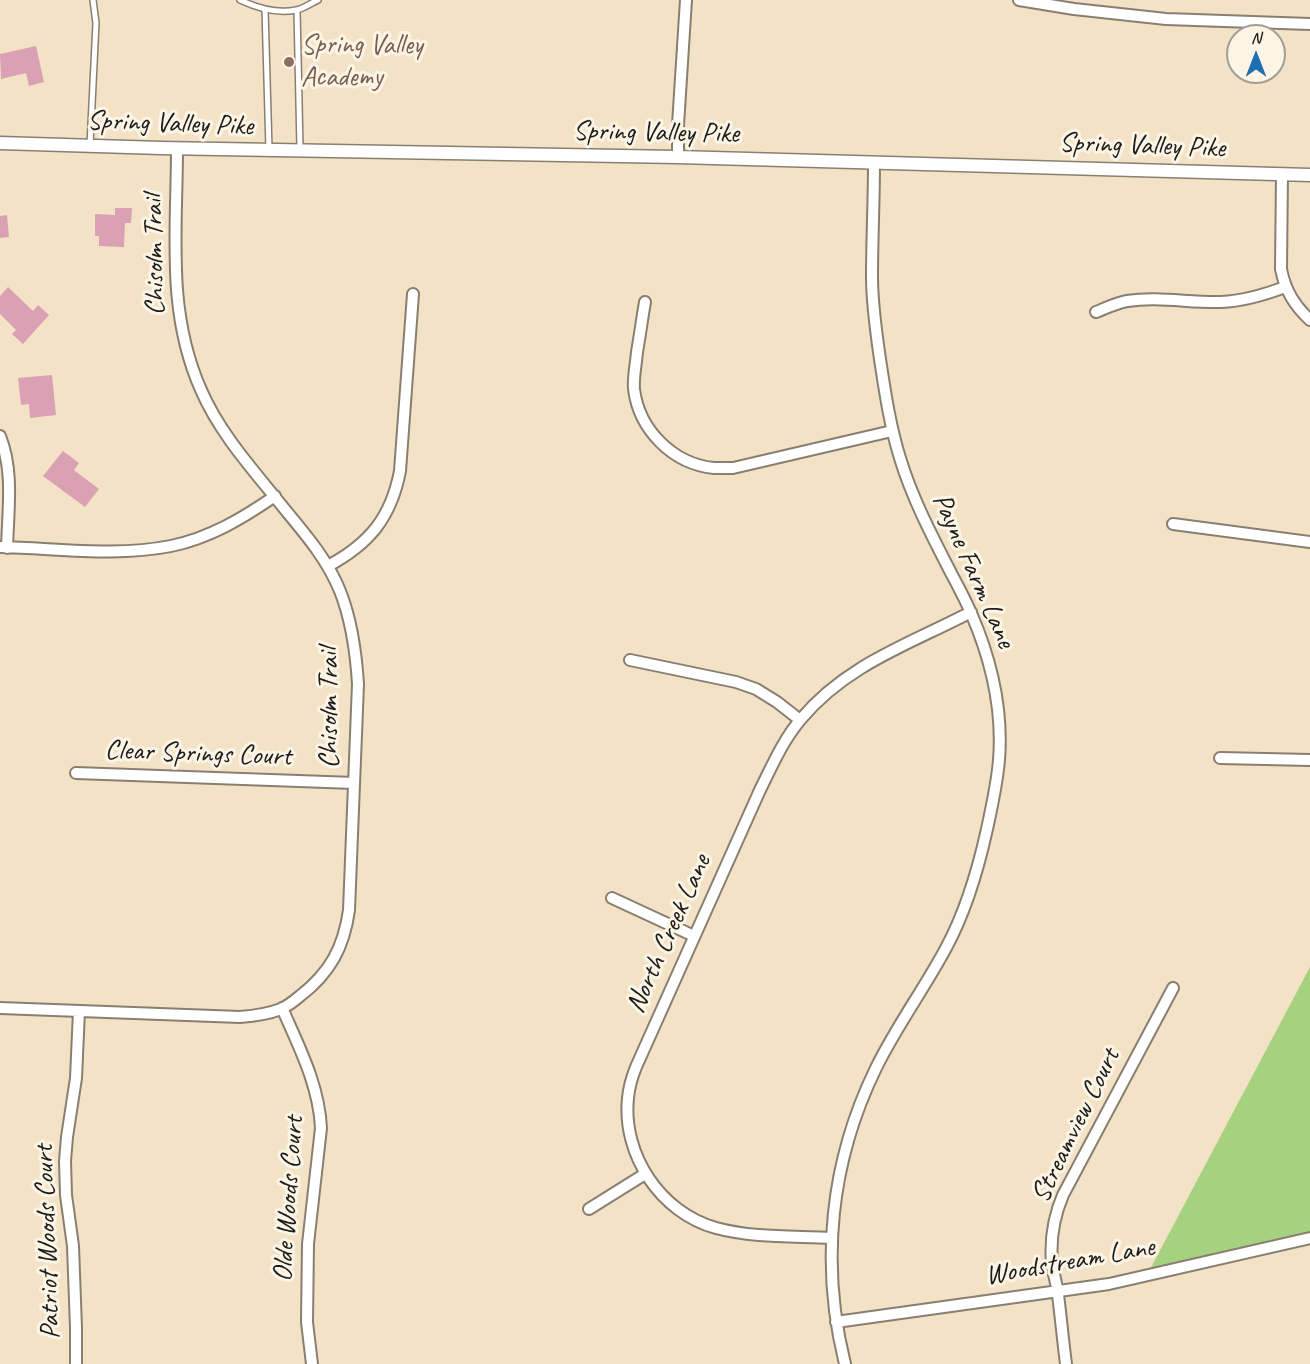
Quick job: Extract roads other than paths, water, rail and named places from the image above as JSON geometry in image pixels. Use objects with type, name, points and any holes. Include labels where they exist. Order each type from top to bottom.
[{"type":"street","points":[[678,157],[686,0]]},
{"type":"street","points":[[1019,0],[1074,9],[1166,19],[1310,24]]},
{"type":"street","name":"Spring Valley Pike","points":[[0,143],[300,151],[678,157],[1310,175]]},
{"type":"street","name":"Chisolm Trail","points":[[0,1008],[240,1017],[264,1014],[282,1008],[309,990],[323,976],[339,949],[347,927],[358,684],[353,635],[339,589],[328,566],[306,534],[232,443],[201,390],[188,357],[180,323],[175,278],[177,148]]},
{"type":"street","name":"Payne Farm Lane","points":[[844,1364],[832,1289],[831,1238],[841,1169],[861,1101],[876,1068],[958,924],[972,886],[984,842],[999,759],[997,705],[993,678],[985,650],[971,612],[911,490],[892,431],[873,312],[874,163]]},
{"type":"street","points":[[1282,174],[1281,269],[1285,287],[1292,301],[1310,320]]},
{"type":"street","points":[[1096,312],[1114,304],[1130,301],[1237,301],[1258,297],[1285,287]]},
{"type":"street","points":[[328,566],[345,557],[371,536],[382,521],[398,486],[412,294]]},
{"type":"street","points":[[645,302],[634,375],[634,390],[649,430],[670,451],[683,459],[713,468],[733,468],[892,431]]},
{"type":"street","points":[[0,436],[8,463],[9,482],[4,548],[112,551],[171,546],[226,527],[275,496]]},
{"type":"street","points":[[1173,524],[1310,542]]},
{"type":"street","name":"North Creek Lane","points":[[831,1238],[743,1234],[716,1228],[687,1216],[656,1189],[636,1156],[631,1143],[628,1119],[629,1087],[694,936],[780,751],[800,720],[815,703],[859,668],[971,612]]},
{"type":"street","points":[[630,660],[736,682],[756,689],[800,720]]},
{"type":"street","points":[[1220,758],[1310,760]]},
{"type":"street","name":"Clear Springs Court","points":[[76,773],[354,783]]},
{"type":"street","points":[[612,898],[694,936]]},
{"type":"street","name":"Streamview Court","points":[[1066,1364],[1058,1291],[1052,1264],[1053,1226],[1057,1209],[1173,988]]},
{"type":"street","name":"Olde Woods Court","points":[[282,1008],[307,1065],[321,1112],[308,1244],[307,1322],[312,1364]]},
{"type":"street","name":"Patriot Woods Court","points":[[76,1364],[73,1246],[66,1195],[65,1161],[76,1078],[79,1011]]},
{"type":"street","points":[[589,1209],[645,1174]]},
{"type":"street","name":"Woodstream Lane","points":[[836,1322],[1109,1284],[1310,1238]]},
{"type":"lane","points":[[90,146],[96,23],[93,0]]},
{"type":"lane","points":[[240,0],[258,8],[284,11],[297,10],[318,0]]},
{"type":"lane","points":[[265,9],[269,150]]},
{"type":"lane","points":[[297,10],[300,151]]},
{"type":"place","name":"Spring Valley Academy","points":[[289,62]]}]
